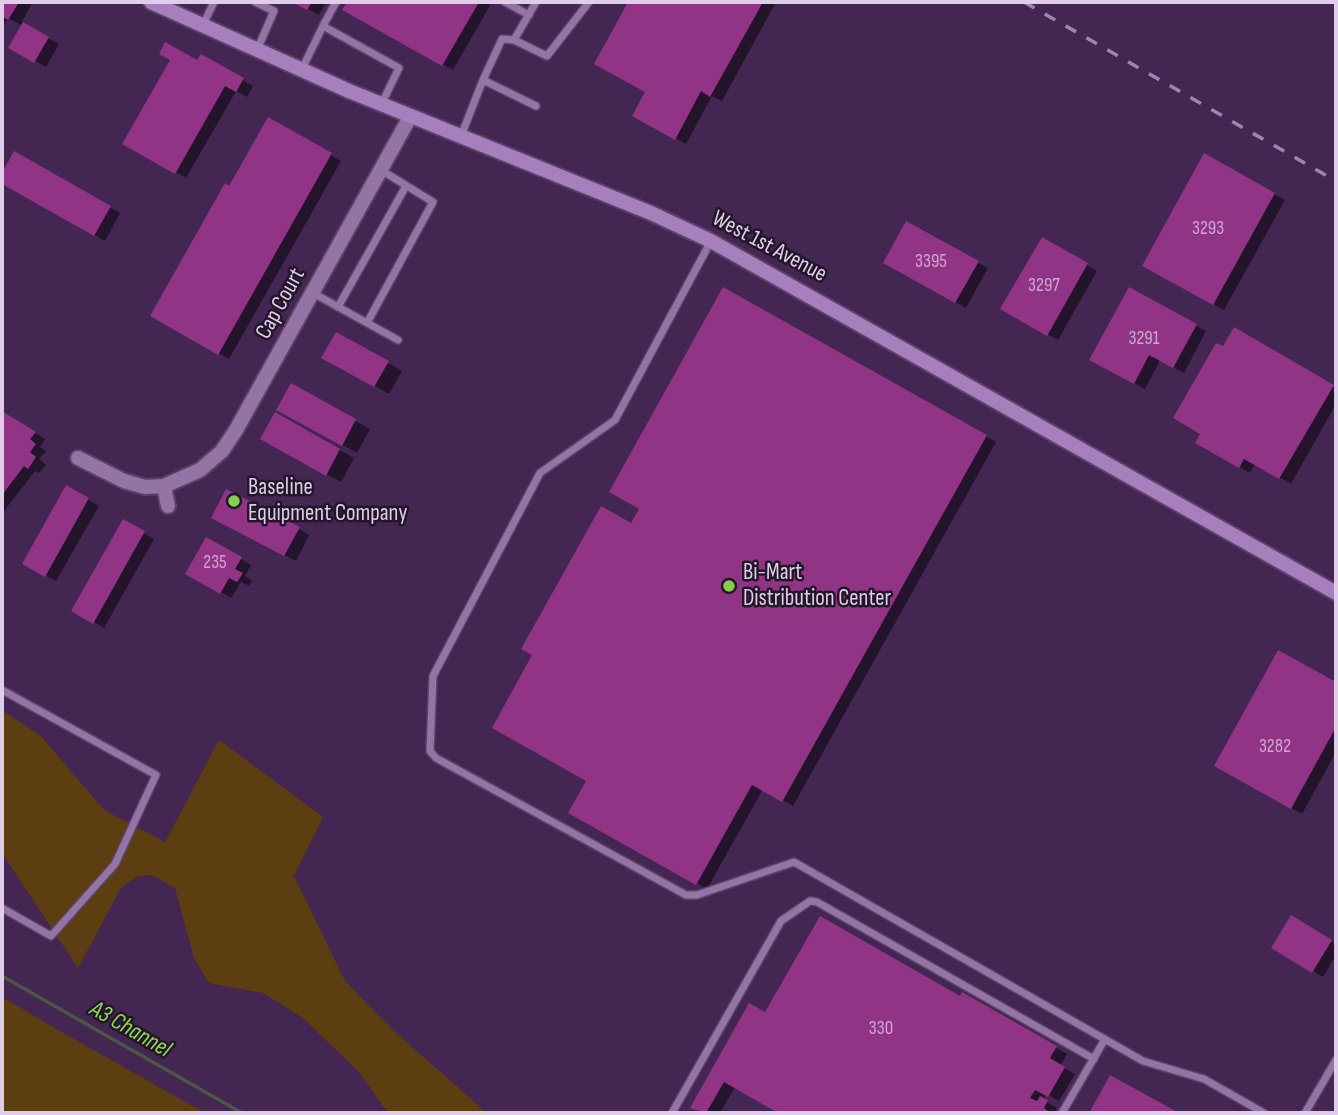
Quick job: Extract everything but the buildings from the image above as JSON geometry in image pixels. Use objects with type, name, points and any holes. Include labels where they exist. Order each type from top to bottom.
[{"type":"street","name":"West 1st Avenue","points":[[157,3],[381,105],[651,213],[711,241],[771,272],[1336,593]]},
{"type":"street","name":"Cap Court","points":[[164,486],[200,470],[229,441],[410,117]]},
{"type":"street","points":[[78,458],[124,481],[145,486],[164,486],[168,506]]},
{"type":"lane","points":[[202,25],[214,2]]},
{"type":"lane","points":[[255,2],[275,11],[257,50]]},
{"type":"lane","points":[[302,69],[336,2]]},
{"type":"lane","points":[[505,2],[528,15]]},
{"type":"lane","points":[[514,40],[536,2]]},
{"type":"lane","points":[[461,137],[502,38],[514,40],[547,56],[589,2]]},
{"type":"lane","points":[[323,26],[399,68],[381,105]]},
{"type":"lane","points":[[483,79],[536,106]]},
{"type":"lane","points":[[367,323],[433,202],[381,170]]},
{"type":"lane","points":[[338,307],[406,186]]},
{"type":"lane","points":[[711,241],[615,420],[540,473],[433,676],[430,751],[436,758],[686,895],[697,895],[794,862],[1143,1061],[1204,1079],[1264,1113]]},
{"type":"lane","points":[[313,293],[398,340]]},
{"type":"lane","points":[[2,690],[156,775],[115,864],[51,936],[2,908]]},
{"type":"lane","points":[[672,1113],[781,921],[810,901],[817,902],[1094,1059]]},
{"type":"lane","points":[[1062,1113],[1105,1039]]},
{"type":"lane","points":[[1305,1113],[1336,1059]]},
{"type":"shaded area","points":[[2,710],[41,736],[104,810],[165,842],[219,740],[323,817],[294,876],[345,981],[394,1031],[487,1113],[388,1113],[359,1072],[303,1018],[263,993],[209,983],[194,958],[175,888],[152,875],[136,877],[121,888],[78,968],[2,853]]},
{"type":"shaded area","points":[[2,997],[53,1027],[205,1113],[2,1113]]},
{"type":"waterway","name":"A3 Channel","points":[[2,976],[242,1113]]},
{"type":"railway","points":[[1024,2],[1336,181]]},
{"type":"place","name":"Baseline Equipment Company","points":[[234,501]]},
{"type":"place","name":"Bi-Mart Distribution Center","points":[[729,586]]}]
